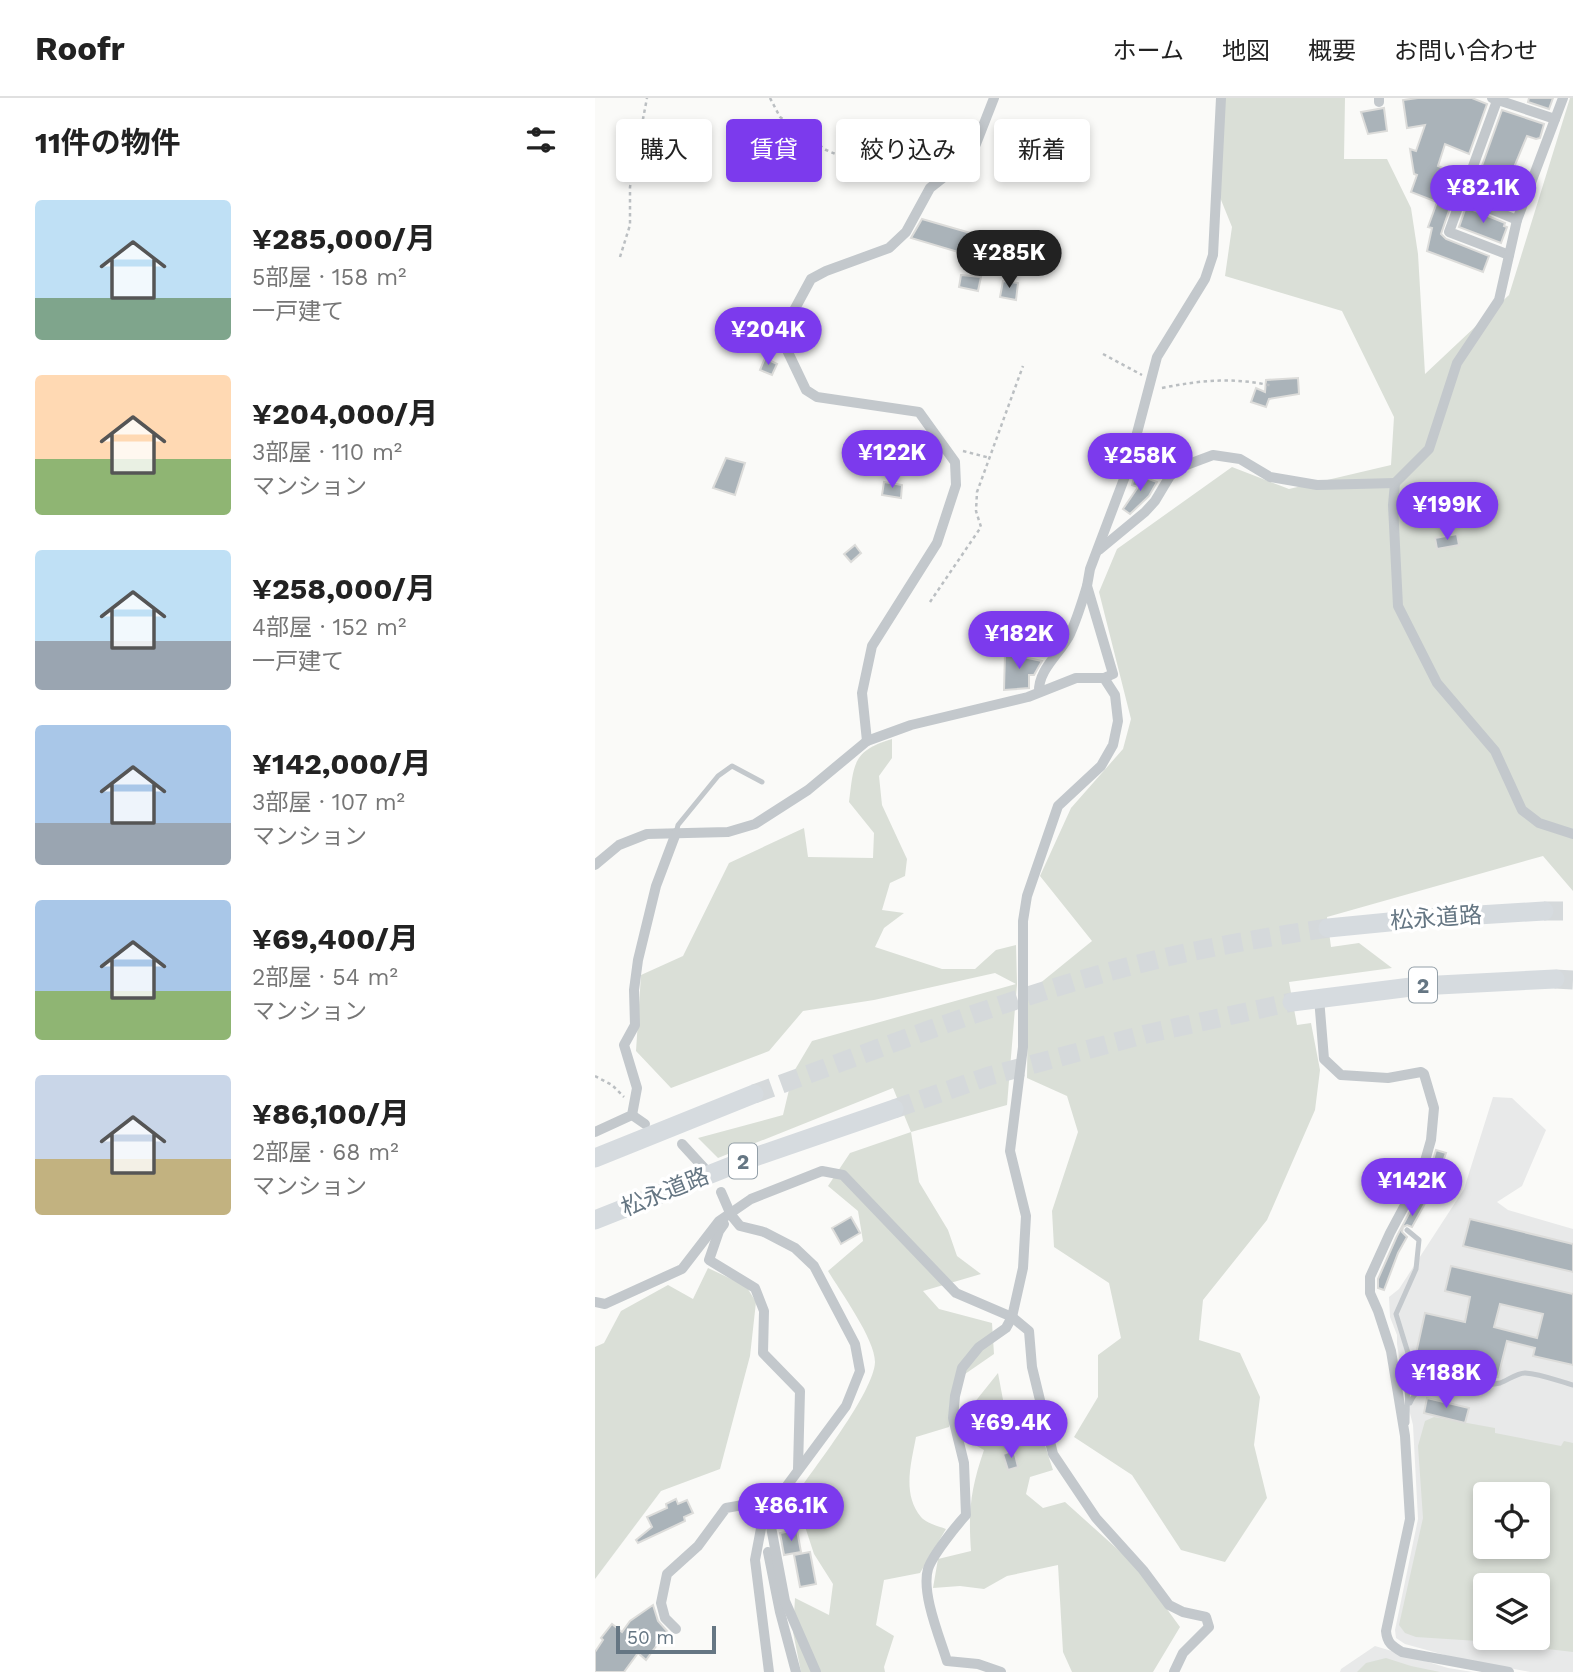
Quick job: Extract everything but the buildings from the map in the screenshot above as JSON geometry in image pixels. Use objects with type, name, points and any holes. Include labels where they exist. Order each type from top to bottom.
[{"type":"highway","name":"松永道路","points":[[1328,928],[1544,911]]},
{"type":"highway","name":"2","points":[[1292,1002],[1419,986],[1555,979]]},
{"type":"highway","points":[[595,1158],[754,1094]]},
{"type":"highway","name":"松永道路","points":[[595,1220],[745,1160],[894,1109]]},
{"type":"street","points":[[867,741],[862,692],[871,646],[937,543],[956,485],[955,462],[919,412],[817,397],[806,390],[785,346],[785,327],[811,279],[889,248],[906,232],[930,188],[963,162],[976,144],[994,98]]},
{"type":"street","points":[[1039,692],[1039,684],[1048,664],[1069,635],[1087,586],[1090,569],[1127,471],[1157,357],[1205,279],[1213,255],[1221,98]]},
{"type":"street","points":[[1563,98],[1517,220],[1499,300],[1457,363],[1429,449],[1395,483],[1393,505],[1398,606],[1437,683],[1495,751],[1522,810],[1539,822],[1573,834]]},
{"type":"street","points":[[1509,255],[1449,232],[1496,99],[1555,119]]},
{"type":"street","points":[[1462,197],[1517,220]]},
{"type":"street","points":[[1097,552],[1145,512],[1170,477],[1181,467],[1213,455],[1240,459],[1270,477],[1317,485],[1395,483]]},
{"type":"street","points":[[595,865],[619,845],[647,834],[728,832],[755,824],[809,790],[867,741],[911,725],[1028,697],[1076,678],[1104,678],[1113,674],[1087,586]]},
{"type":"street","points":[[1001,1672],[978,1664],[946,1666],[928,1599],[928,1569],[966,1515],[964,1463],[953,1418],[962,1368],[979,1347],[1006,1328],[1012,1317],[1023,1268],[1026,1216],[1010,1151],[1023,1047],[1023,921],[1027,896],[1058,806],[1101,766],[1113,745],[1118,721],[1115,695],[1104,678]]},
{"type":"street","points":[[632,1115],[637,1088],[624,1045],[635,1025],[634,990],[638,960],[656,886],[676,833]]},
{"type":"street","points":[[1319,998],[1324,1059],[1341,1075],[1388,1078],[1421,1072],[1424,1074],[1434,1108],[1431,1140],[1421,1175],[1370,1277],[1370,1293],[1391,1350],[1405,1436],[1410,1519],[1386,1631],[1387,1640],[1402,1652],[1509,1672]]},
{"type":"street","points":[[632,1115],[645,1124]]},
{"type":"street","points":[[595,1132],[632,1115]]},
{"type":"street","points":[[682,1144],[704,1168]]},
{"type":"street","points":[[595,1302],[605,1304],[682,1269],[719,1222],[751,1199],[822,1171],[843,1175],[956,1293],[1012,1317],[1028,1331],[1032,1367],[1053,1454],[1096,1518],[1143,1570],[1168,1605],[1206,1617],[1209,1627],[1183,1653],[1174,1672]]},
{"type":"street","points":[[721,1192],[731,1215],[740,1226],[764,1232],[795,1248],[814,1266],[855,1344],[860,1371],[846,1406],[763,1518],[755,1560],[769,1672]]},
{"type":"street","points":[[731,1215],[719,1231],[709,1260],[755,1288],[764,1311],[763,1353],[800,1391],[798,1469]]},
{"type":"street","points":[[675,1629],[665,1618],[661,1603],[667,1574],[698,1546],[726,1508],[777,1499]]},
{"type":"street","points":[[777,1499],[779,1513],[771,1527],[785,1601],[816,1672]]},
{"type":"street","points":[[758,1541],[767,1542],[780,1612],[796,1672]]},
{"type":"lane","points":[[676,833],[678,825],[718,776],[732,766],[762,782]]},
{"type":"lane","points":[[1405,1436],[1408,1353],[1396,1314],[1416,1269],[1419,1240],[1407,1230]]},
{"type":"lane","points":[[1408,1407],[1418,1391],[1428,1385],[1444,1382],[1499,1383],[1523,1373],[1573,1385]]},
{"type":"path","points":[[619,257],[630,225],[630,187],[647,98]]},
{"type":"path","points":[[770,98],[781,117],[836,154]]},
{"type":"path","points":[[1103,354],[1150,385],[1244,379],[1273,386]]},
{"type":"path","points":[[930,602],[981,527],[976,511],[977,492],[1023,366]]},
{"type":"path","points":[[950,454],[967,451],[991,459]]},
{"type":"path","points":[[595,1076],[612,1085],[629,1102],[632,1115]]},
{"type":"shaded area","points":[[1220,98],[1345,98],[1344,159],[1387,159],[1411,208],[1418,254],[1425,374],[1509,295],[1570,98],[1573,98],[1573,891],[1543,856],[1327,917],[1331,947],[1359,943],[1392,968],[1289,982],[1297,1025],[1311,1023],[1320,1070],[1315,1110],[1267,1220],[1203,1300],[1199,1340],[1240,1353],[1260,1397],[1254,1445],[1267,1498],[1225,1562],[1181,1550],[1132,1475],[1074,1437],[1098,1397],[1098,1355],[1121,1338],[1109,1283],[1054,1247],[1052,1211],[1078,1132],[1067,1096],[1027,1078],[1028,993],[1092,941],[1040,876],[1071,808],[1123,749],[1131,719],[1099,592],[1117,549],[1232,467],[1289,489],[1391,465],[1394,417],[1342,311],[1225,276],[1232,227],[1215,185]]},
{"type":"shaded area","points":[[892,739],[892,758],[879,776],[882,805],[907,859],[905,876],[890,883],[882,910],[904,913],[884,928],[875,947],[942,969],[975,969],[996,950],[1016,945],[1017,984],[1007,1105],[911,1132],[893,1088],[718,1158],[698,1138],[783,1115],[793,1073],[812,1041],[1016,984],[995,973],[874,1000],[803,1011],[769,1051],[671,1088],[636,1051],[641,975],[683,956],[729,863],[804,828],[808,857],[873,858],[874,833],[849,802],[852,778],[862,754]]},
{"type":"shaded area","points":[[1493,1097],[1512,1098],[1546,1130],[1522,1186],[1497,1202],[1508,1210],[1573,1229],[1573,1672],[1530,1672],[1452,1657],[1405,1644],[1396,1638],[1395,1630],[1418,1519],[1413,1425],[1404,1390],[1397,1335],[1390,1317],[1389,1297],[1399,1289],[1464,1189]]},
{"type":"shaded area","points":[[911,1132],[919,1182],[948,1230],[957,1256],[981,1274],[923,1291],[939,1309],[992,1323],[994,1354],[965,1374],[949,1427],[916,1437],[909,1478],[911,1499],[923,1519],[946,1529],[920,1573],[884,1580],[876,1625],[894,1636],[884,1667],[885,1672],[801,1672],[793,1632],[795,1598],[829,1615],[833,1584],[814,1554],[795,1496],[865,1392],[875,1362],[863,1328],[828,1271],[863,1241],[858,1211],[828,1186],[850,1153]]},
{"type":"shaded area","points":[[708,1268],[746,1286],[756,1302],[750,1356],[720,1469],[661,1491],[595,1579],[595,1347],[604,1343],[621,1311],[668,1285],[693,1299]]},
{"type":"shaded area","points":[[998,1373],[1009,1432],[1037,1421],[1053,1470],[1030,1477],[1026,1494],[1043,1508],[1065,1502],[1134,1564],[1180,1627],[1153,1672],[1072,1672],[1063,1652],[1058,1565],[1007,1576],[984,1589],[960,1586],[933,1588],[938,1559],[971,1551],[971,1499],[984,1450],[966,1440],[976,1429],[970,1408]]},
{"type":"shaded area","points":[[1434,1417],[1495,1428],[1495,1433],[1561,1446],[1564,1441],[1573,1443],[1573,1652],[1550,1649],[1550,1573],[1473,1573],[1473,1641],[1416,1637],[1405,1633],[1399,1625],[1423,1518],[1418,1446],[1425,1421]]},
{"type":"shaded area","points":[[1375,1646],[1448,1668],[1473,1672],[1340,1672]]},
{"type":"shaded area","points":[[1386,1658],[1440,1672],[1357,1672],[1366,1663]]},
{"type":"tunnel","points":[[1544,911],[1573,911]]},
{"type":"tunnel","points":[[754,1094],[1062,985],[1187,953],[1328,928]]},
{"type":"tunnel","points":[[1555,979],[1573,980]]},
{"type":"tunnel","points":[[894,1109],[989,1076],[1146,1034],[1292,1002]]}]
